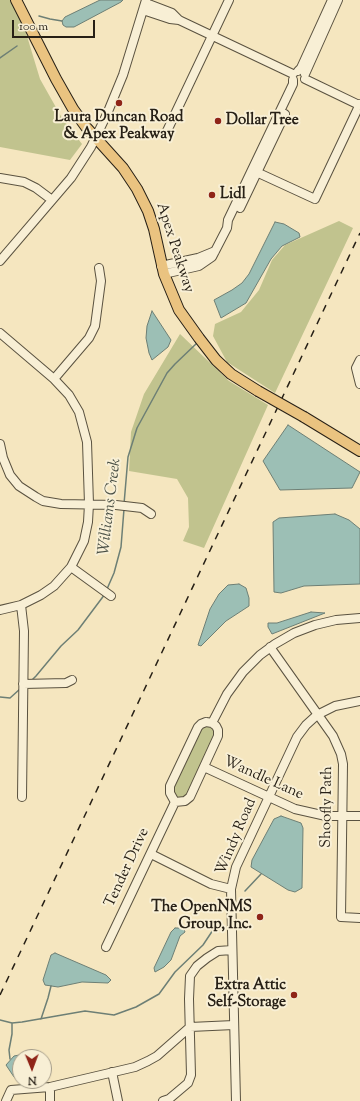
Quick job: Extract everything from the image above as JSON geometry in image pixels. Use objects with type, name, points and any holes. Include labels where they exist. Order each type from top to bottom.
[{"type":"main road","name":"Apex Peakway","points":[[16,0],[72,109],[86,128],[123,168],[140,194],[154,229],[162,270],[179,310],[208,351],[231,374],[360,451]]},
{"type":"street","points":[[168,131],[229,0]]},
{"type":"street","points":[[299,77],[301,68],[332,0]]},
{"type":"street","points":[[162,270],[199,266],[212,258],[227,228],[228,220],[254,171],[293,84],[299,77],[338,0]]},
{"type":"street","points":[[0,261],[77,169],[91,147],[110,108],[123,75],[145,4],[172,13],[179,20],[212,36],[360,104],[315,199],[254,171]]},
{"type":"street","points":[[0,178],[24,182],[36,188],[52,200]]},
{"type":"street","points":[[54,379],[89,338],[95,326],[101,281],[99,268]]},
{"type":"street","points":[[0,333],[54,379],[74,403],[84,427],[88,452],[89,504],[88,522],[84,541],[71,567],[48,590],[21,605],[0,610]]},
{"type":"street","points":[[360,360],[356,368],[360,384]]},
{"type":"street","points":[[0,444],[3,458],[10,475],[19,486],[43,501],[52,503],[142,508],[151,514]]},
{"type":"street","points":[[71,567],[111,596]]},
{"type":"street","points":[[21,605],[24,631],[22,797]]},
{"type":"street","points":[[212,723],[221,704],[237,680],[250,664],[270,647],[294,633],[315,625],[336,620],[360,618]]},
{"type":"street","name":"Shoofly Path","points":[[270,647],[336,741],[341,754],[343,764],[340,917],[360,918]]},
{"type":"street","points":[[23,684],[66,683],[72,680]]},
{"type":"street","name":"Windy Road","points":[[236,1101],[230,889],[236,867],[297,737],[306,725],[317,715],[335,706],[360,701]]},
{"type":"street","points":[[206,722],[212,723],[218,730],[218,736],[204,767],[190,797],[185,801],[175,802],[170,793],[170,786],[198,727],[206,722]]},
{"type":"street","name":"Wandle Lane","points":[[204,767],[268,798],[304,812],[326,816],[360,816]]},
{"type":"street","name":"Tender Drive","points":[[106,946],[175,802]]},
{"type":"street","points":[[150,854],[211,884],[230,889]]},
{"type":"street","points":[[163,1101],[169,1099],[188,1083],[191,1075],[190,978],[193,970],[218,951],[232,950]]},
{"type":"street","points":[[52,1087],[135,1067],[148,1062],[190,1027],[234,1025]]},
{"type":"street","points":[[112,1072],[118,1101]]},
{"type":"street","points":[[6,1101],[11,1090],[24,1089]]},
{"type":"street","points":[[50,1089],[50,1101]]},
{"type":"green space","points":[[0,0],[16,0],[40,79],[62,118],[82,144],[70,160],[0,147]]},
{"type":"green space","points":[[339,221],[353,228],[275,393],[227,362],[213,336],[215,324],[241,312],[259,290],[272,260],[285,245]]},
{"type":"green space","points":[[180,334],[229,381],[268,405],[204,548],[183,541],[189,527],[188,498],[177,479],[129,471],[131,432],[144,394]]},
{"type":"green space","points":[[206,726],[212,728],[215,734],[187,795],[185,797],[178,798],[173,794],[172,787],[202,727]]},
{"type":"water","points":[[100,0],[123,0],[74,27],[66,27],[63,25],[62,21],[65,17]]},
{"type":"water","points":[[275,222],[284,224],[299,233],[300,237],[282,246],[271,259],[246,303],[221,318],[214,300],[242,283],[249,274]]},
{"type":"water","points":[[152,311],[171,340],[168,347],[152,360],[146,338],[147,326]]},
{"type":"water","points":[[288,425],[360,472],[352,488],[280,490],[263,461]]},
{"type":"water","points":[[335,514],[349,520],[360,529],[360,584],[304,586],[281,593],[274,592],[273,522],[279,518]]},
{"type":"water","points":[[239,584],[246,588],[249,598],[249,606],[226,621],[201,646],[198,645],[210,609],[219,594],[228,585]]},
{"type":"water","points":[[311,612],[325,613],[272,634],[268,627],[268,623],[277,623]]},
{"type":"water","points":[[281,816],[301,823],[303,828],[302,888],[295,892],[288,890],[251,867],[252,860],[274,819]]},
{"type":"water","points":[[175,928],[184,929],[185,932],[180,936],[171,960],[164,967],[155,972],[154,968],[171,932]]},
{"type":"water","points":[[55,953],[106,975],[111,980],[108,983],[82,982],[58,987],[45,985],[43,980],[51,955]]},
{"type":"water","points":[[12,1058],[12,1074],[6,1065]]},
{"type":"waterway","points":[[39,16],[62,21]]},
{"type":"waterway","points":[[0,58],[17,46]]},
{"type":"waterway","name":"Williams Creek","points":[[124,504],[128,457],[137,428],[167,373],[197,343]]},
{"type":"waterway","name":"Williams Creek","points":[[107,589],[114,573],[121,547],[124,509]]},
{"type":"waterway","name":"Williams Creek","points":[[31,681],[61,646],[78,630],[105,594]]},
{"type":"waterway","name":"Williams Creek","points":[[0,697],[10,698],[20,689]]},
{"type":"waterway","points":[[245,891],[261,874]]},
{"type":"waterway","points":[[0,1020],[12,1023],[22,1022],[85,1011],[114,1015],[136,1007],[159,994],[175,972],[203,945],[219,921]]},
{"type":"waterway","points":[[41,1019],[51,986]]},
{"type":"waterway","points":[[10,1059],[9,1050],[12,1034],[12,1023]]},
{"type":"railway","points":[[0,995],[360,233]]},
{"type":"place","name":"Laura Duncan Road & Apex Peakway","points":[[119,103]]},
{"type":"place","name":"Dollar Tree","points":[[218,121]]},
{"type":"place","name":"Lidl","points":[[212,195]]},
{"type":"place","name":"The OpenNMS Group, Inc.","points":[[260,917]]},
{"type":"place","name":"Extra Attic Self-Storage","points":[[294,995]]}]
